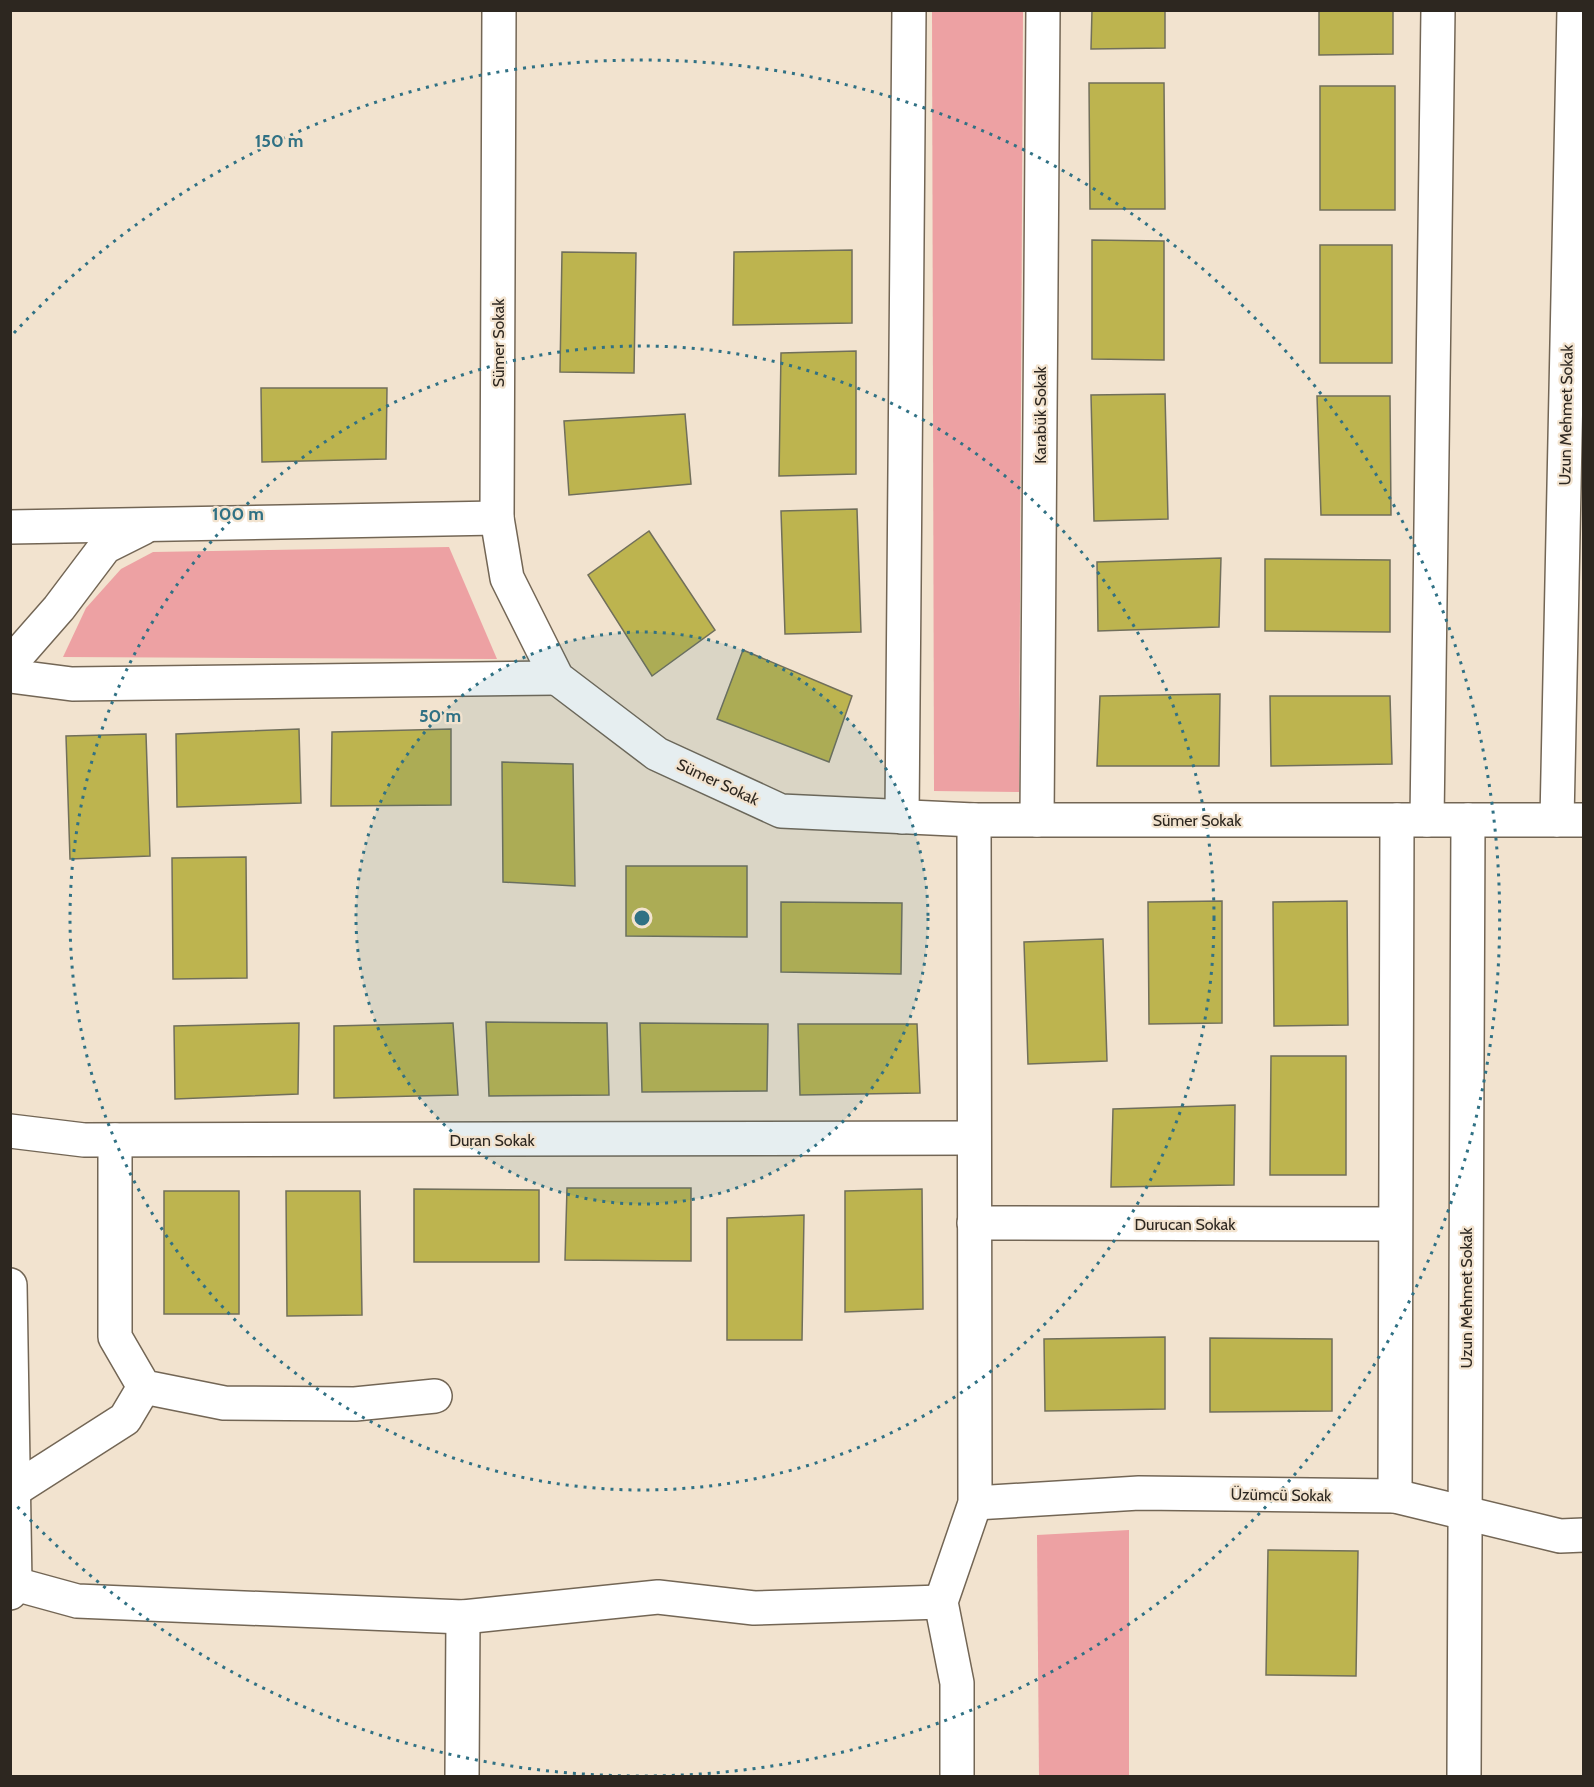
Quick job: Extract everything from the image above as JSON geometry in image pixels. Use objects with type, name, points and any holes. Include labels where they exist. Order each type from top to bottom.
[{"type":"street","name":"Sümer Sokak","points":[[500,10],[497,518],[507,578],[557,678],[657,754],[781,811],[974,820],[1570,820]]},
{"type":"street","points":[[902,817],[909,10]]},
{"type":"street","name":"Karabük Sokak","points":[[1036,820],[1043,10]]},
{"type":"street","points":[[1395,1496],[1395,1224],[1412,820],[1438,10]]},
{"type":"street","name":"Uzun Mehmet Sokak","points":[[1570,820],[1574,10]]},
{"type":"street","points":[[10,527],[497,518]]},
{"type":"street","points":[[10,664],[59,608],[105,547],[149,525]]},
{"type":"street","points":[[10,676],[72,684],[557,678]]},
{"type":"street","points":[[957,1776],[957,1683],[941,1602],[975,1503],[974,820]]},
{"type":"street","name":"Uzun Mehmet Sokak","points":[[1464,1776],[1468,820]]},
{"type":"street","name":"Duran Sokak","points":[[10,1131],[84,1140],[974,1138]]},
{"type":"street","points":[[115,1140],[115,1337],[144,1387],[224,1403],[355,1404],[435,1396]]},
{"type":"street","name":"Durucan Sokak","points":[[974,1223],[1395,1224]]},
{"type":"street","points":[[10,1285],[13,1589],[77,1601],[463,1617],[657,1597],[754,1608],[941,1602]]},
{"type":"street","points":[[12,1490],[125,1419],[144,1387]]},
{"type":"street","name":"Üzümcü Sokak","points":[[975,1503],[1139,1493],[1395,1496],[1560,1536],[1584,1535]]},
{"type":"street","points":[[462,1776],[463,1617]]},
{"type":"shaded area","points":[[932,11],[1023,11],[1019,792],[934,791]]},
{"type":"shaded area","points":[[449,547],[497,659],[63,657],[86,608],[121,569],[153,552]]},
{"type":"shaded area","points":[[1129,1530],[1129,1776],[1039,1776],[1037,1535]]},
{"type":"building","points":[[1092,10],[1165,10],[1165,48],[1091,49]]},
{"type":"building","points":[[1319,10],[1393,10],[1393,54],[1319,55]]},
{"type":"building","points":[[1089,83],[1164,83],[1165,209],[1090,209]]},
{"type":"building","points":[[1320,86],[1395,86],[1395,210],[1320,210]]},
{"type":"building","points":[[1092,240],[1164,241],[1164,360],[1092,359]]},
{"type":"building","points":[[1320,245],[1392,245],[1392,363],[1320,363]]},
{"type":"building","points":[[852,250],[852,323],[733,325],[734,252]]},
{"type":"building","points":[[562,252],[636,253],[634,373],[560,372]]},
{"type":"building","points":[[856,351],[856,474],[779,476],[781,353]]},
{"type":"building","points":[[261,388],[387,388],[386,459],[262,462]]},
{"type":"building","points":[[1165,394],[1168,519],[1094,521],[1091,395]]},
{"type":"building","points":[[1317,396],[1390,396],[1391,515],[1321,515]]},
{"type":"building","points":[[685,414],[691,484],[569,495],[564,421]]},
{"type":"building","points":[[857,509],[861,632],[785,634],[781,511]]},
{"type":"building","points":[[649,531],[715,630],[652,676],[588,575]]},
{"type":"building","points":[[1221,558],[1219,627],[1098,631],[1097,562]]},
{"type":"building","points":[[1265,559],[1390,560],[1390,632],[1265,631]]},
{"type":"building","points":[[743,650],[852,696],[829,762],[717,719]]},
{"type":"building","points":[[1220,694],[1219,766],[1097,766],[1100,696]]},
{"type":"building","points":[[1270,696],[1390,696],[1392,764],[1271,766]]},
{"type":"building","points":[[299,729],[301,803],[177,807],[176,734]]},
{"type":"building","points":[[451,729],[451,805],[331,806],[332,732]]},
{"type":"building","points":[[146,734],[150,856],[70,859],[66,736]]},
{"type":"building","points":[[502,762],[573,764],[575,886],[503,882]]},
{"type":"building","points":[[246,857],[247,978],[173,979],[172,858]]},
{"type":"building","points":[[626,866],[747,866],[747,937],[626,936]]},
{"type":"building","points":[[1222,901],[1222,1023],[1149,1024],[1148,902]]},
{"type":"building","points":[[1347,901],[1348,1025],[1274,1026],[1273,902]]},
{"type":"building","points":[[781,902],[902,903],[901,974],[781,972]]},
{"type":"building","points":[[1103,939],[1107,1061],[1028,1064],[1024,942]]},
{"type":"building","points":[[486,1022],[607,1023],[609,1095],[489,1096]]},
{"type":"building","points":[[299,1023],[298,1094],[175,1099],[174,1026]]},
{"type":"building","points":[[453,1023],[458,1095],[334,1098],[334,1026]]},
{"type":"building","points":[[640,1023],[768,1024],[767,1091],[642,1092]]},
{"type":"building","points":[[798,1024],[917,1024],[920,1093],[800,1095]]},
{"type":"building","points":[[1271,1056],[1346,1056],[1346,1175],[1270,1175]]},
{"type":"building","points":[[1235,1105],[1234,1185],[1111,1187],[1113,1109]]},
{"type":"building","points":[[567,1188],[691,1188],[691,1261],[565,1260]]},
{"type":"building","points":[[414,1189],[539,1190],[539,1262],[414,1262]]},
{"type":"building","points":[[922,1189],[923,1309],[845,1312],[845,1191]]},
{"type":"building","points":[[164,1191],[239,1191],[239,1314],[164,1314]]},
{"type":"building","points":[[286,1191],[360,1191],[362,1315],[287,1316]]},
{"type":"building","points":[[804,1215],[802,1340],[727,1340],[727,1218]]},
{"type":"building","points":[[1165,1337],[1165,1409],[1045,1411],[1044,1339]]},
{"type":"building","points":[[1210,1338],[1332,1339],[1332,1411],[1210,1412]]},
{"type":"building","points":[[1268,1550],[1358,1551],[1356,1676],[1266,1675]]}]
